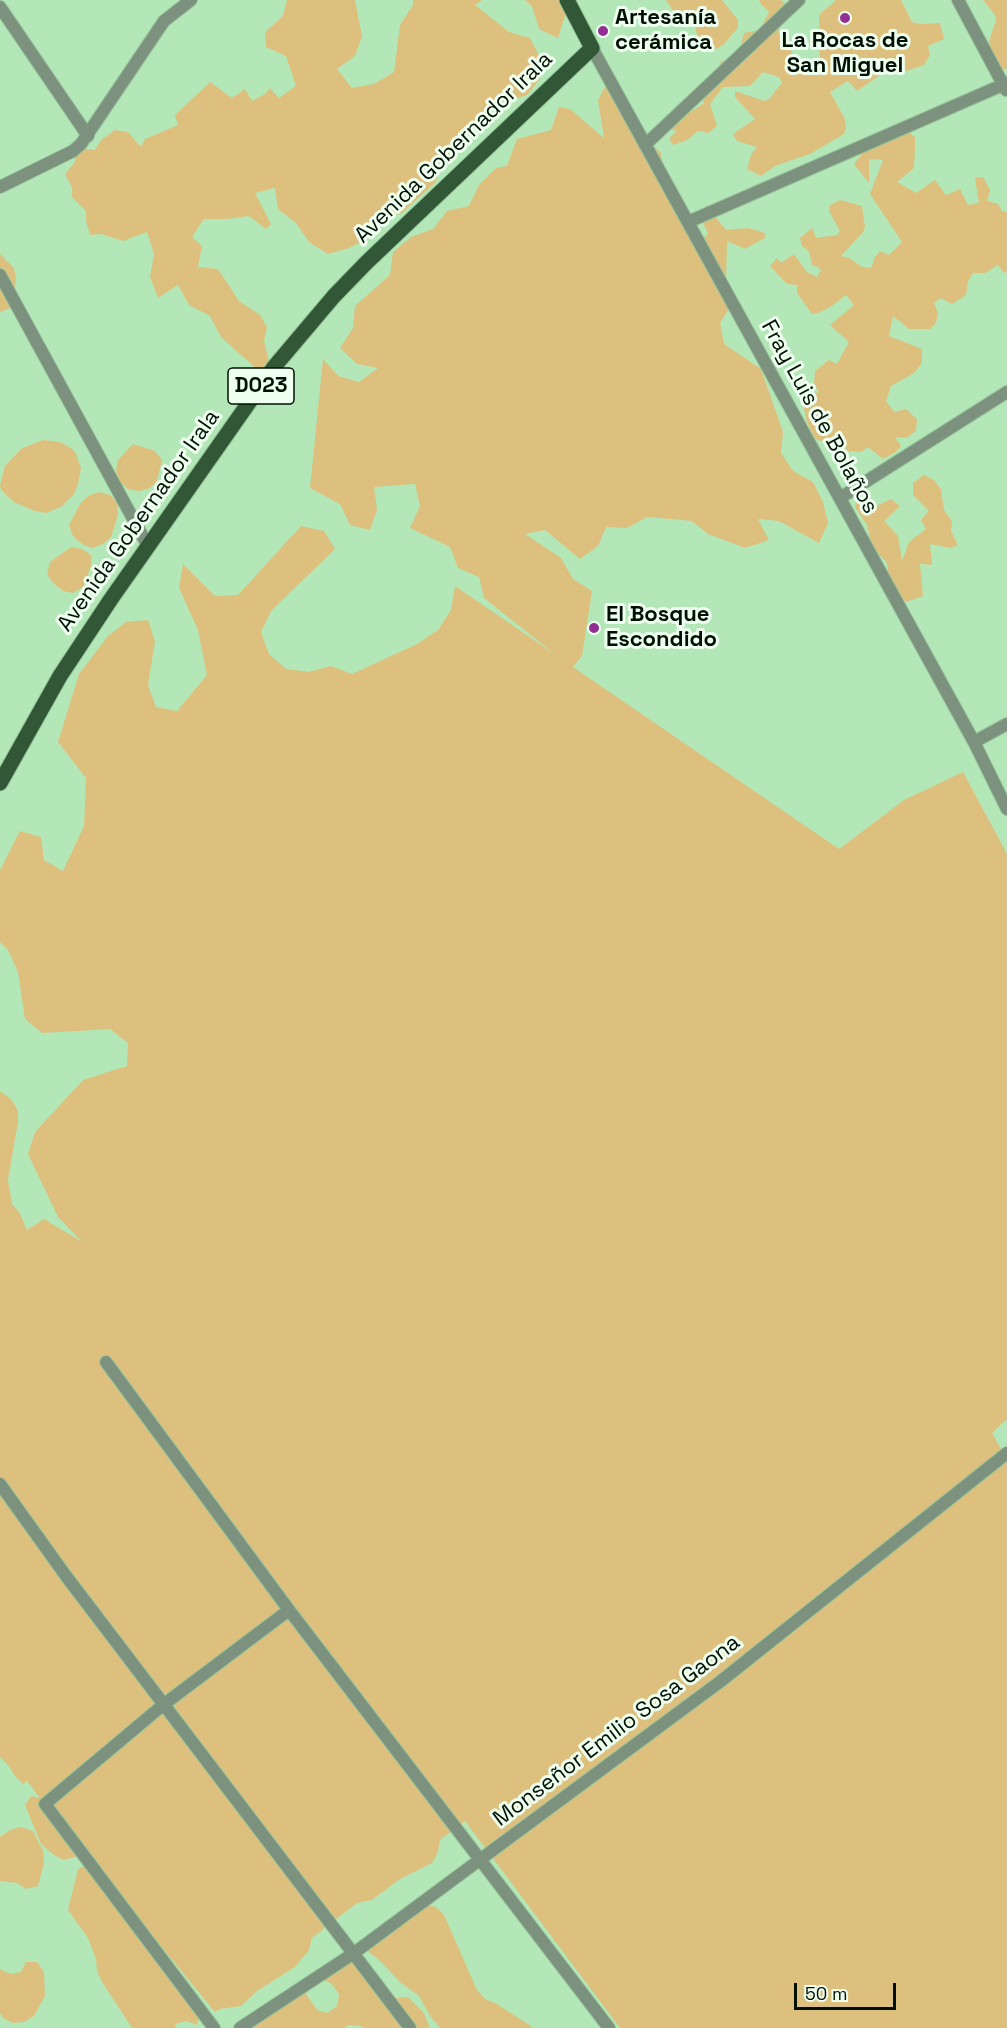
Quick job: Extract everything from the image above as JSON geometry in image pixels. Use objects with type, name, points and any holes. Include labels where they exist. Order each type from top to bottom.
[{"type":"main road","points":[[567,0],[592,48]]},
{"type":"main road","name":"Avenida Gobernador Irala","points":[[0,783],[60,676],[274,367],[334,296],[367,262],[592,48]]},
{"type":"street","points":[[0,187],[73,151],[88,136],[164,21],[191,0]]},
{"type":"street","points":[[645,145],[799,0]]},
{"type":"street","points":[[688,222],[1006,86],[958,0]]},
{"type":"street","points":[[0,8],[88,136]]},
{"type":"street","name":"Fray Luis de Bolaños","points":[[592,48],[974,742],[1007,809]]},
{"type":"street","points":[[0,275],[148,546]]},
{"type":"street","points":[[840,498],[1007,392]]},
{"type":"street","points":[[974,742],[1007,724]]},
{"type":"street","points":[[106,1362],[289,1610],[609,2028]]},
{"type":"street","name":"Monseñor Emilio Sosa Gaona","points":[[240,2028],[354,1953],[721,1681],[1007,1453]]},
{"type":"street","points":[[0,1484],[163,1705],[410,2028]]},
{"type":"street","points":[[214,2028],[45,1804],[163,1705],[289,1610]]},
{"type":"shaded area","points":[[287,0],[355,0],[362,36],[355,56],[337,69],[352,88],[374,84],[394,72],[400,25],[413,5],[413,0],[482,0],[475,5],[509,32],[530,38],[540,58],[540,79],[527,95],[484,110],[474,130],[444,163],[435,183],[402,213],[381,219],[369,238],[349,248],[328,254],[309,242],[296,223],[278,209],[275,188],[255,193],[271,224],[266,229],[249,216],[204,219],[192,237],[202,246],[198,267],[218,269],[239,301],[260,315],[267,327],[264,341],[269,362],[281,391],[221,337],[210,316],[189,305],[178,285],[158,298],[150,277],[154,254],[147,232],[123,241],[101,234],[90,235],[86,211],[72,197],[72,187],[65,174],[75,162],[76,147],[95,150],[101,140],[115,130],[128,132],[141,147],[145,139],[178,125],[175,115],[210,82],[232,98],[245,89],[252,101],[265,94],[270,88],[279,98],[296,86],[286,56],[266,47],[265,32],[283,16]]},
{"type":"shaded area","points":[[525,0],[567,0],[558,38],[539,29],[532,6]]},
{"type":"shaded area","points":[[666,0],[722,0],[738,20],[738,28],[723,45],[714,50],[704,51],[699,44],[694,22],[674,12]]},
{"type":"shaded area","points":[[760,0],[781,0],[787,5],[778,32],[793,54],[805,64],[820,59],[819,15],[836,0],[901,0],[912,22],[940,23],[944,39],[928,46],[930,55],[924,65],[906,71],[899,57],[881,66],[880,75],[857,91],[848,81],[830,92],[845,119],[844,134],[810,154],[775,166],[761,176],[747,169],[751,155],[757,147],[737,141],[733,134],[755,119],[735,97],[735,91],[764,101],[769,99],[782,83],[779,77],[763,72],[750,86],[723,87],[710,104],[717,126],[708,133],[698,131],[687,140],[673,145],[669,138],[677,131],[665,127],[684,108],[689,113],[704,103],[699,91],[714,81],[721,61],[737,59],[744,33],[760,30],[769,12],[759,2]]},
{"type":"shaded area","points":[[983,0],[1007,0],[1007,68],[999,72],[990,51],[989,41],[996,20],[995,15]]},
{"type":"shaded area","points":[[606,85],[638,131],[661,153],[665,180],[700,241],[708,234],[700,215],[706,205],[726,230],[748,228],[765,233],[765,238],[745,249],[727,241],[726,284],[732,304],[720,323],[724,344],[761,369],[783,432],[781,453],[793,471],[813,482],[823,502],[828,523],[819,543],[779,521],[758,519],[769,540],[745,548],[708,534],[692,521],[647,517],[627,528],[606,527],[598,546],[580,559],[545,530],[525,534],[561,558],[573,579],[592,591],[582,656],[573,667],[839,849],[904,800],[963,772],[1007,854],[1007,1419],[992,1433],[1007,1460],[1007,2028],[620,2028],[465,1821],[440,1840],[438,1852],[432,1863],[400,1879],[372,1900],[357,1903],[312,1938],[309,1950],[295,1967],[257,1991],[241,2006],[215,2012],[143,1924],[171,1970],[190,1984],[199,2003],[200,2014],[197,2025],[186,2021],[175,2024],[176,2028],[132,2028],[102,1982],[88,1938],[68,1910],[78,1869],[89,1864],[77,1852],[75,1857],[64,1860],[41,1844],[25,1805],[31,1796],[40,1798],[27,1781],[23,1784],[0,1757],[0,1091],[12,1100],[18,1111],[8,1180],[12,1204],[19,1212],[27,1230],[44,1219],[82,1242],[58,1217],[28,1154],[35,1132],[83,1080],[127,1066],[128,1043],[110,1029],[42,1033],[25,1019],[18,972],[8,950],[0,942],[0,870],[20,831],[41,837],[44,860],[63,871],[84,826],[86,778],[58,742],[79,674],[108,636],[126,622],[148,620],[155,641],[148,685],[156,707],[177,711],[207,675],[198,630],[179,588],[183,564],[215,596],[238,595],[301,526],[324,531],[335,549],[272,610],[261,632],[269,654],[286,669],[309,672],[331,666],[352,674],[417,644],[438,630],[451,610],[455,586],[556,655],[484,598],[479,577],[458,568],[450,547],[410,528],[420,506],[415,484],[374,487],[377,510],[370,530],[350,525],[340,504],[310,488],[323,359],[338,376],[359,382],[378,368],[357,364],[340,348],[353,328],[355,306],[390,275],[393,252],[411,237],[433,229],[447,211],[469,206],[479,185],[496,168],[507,166],[517,139],[551,130],[559,107],[570,109],[604,138],[598,100]]},
{"type":"shaded area","points":[[896,124],[915,137],[914,168],[897,182],[916,193],[935,180],[946,195],[960,189],[968,205],[979,203],[975,178],[983,177],[990,190],[987,201],[998,204],[1002,211],[1007,212],[1007,273],[1003,272],[998,265],[985,273],[973,273],[968,281],[966,295],[952,304],[941,298],[934,303],[938,313],[936,323],[930,329],[909,329],[893,316],[889,336],[922,349],[922,363],[914,373],[891,386],[886,401],[894,412],[906,409],[917,419],[916,431],[906,438],[895,437],[901,446],[896,452],[883,459],[868,447],[861,452],[848,451],[837,442],[815,439],[807,422],[803,404],[806,396],[819,392],[814,384],[815,371],[829,360],[837,364],[849,342],[830,325],[854,305],[846,295],[832,306],[812,314],[797,293],[797,285],[787,284],[770,266],[777,258],[781,263],[794,254],[807,272],[817,277],[821,270],[812,265],[809,251],[802,246],[800,238],[812,228],[816,238],[837,235],[840,231],[829,211],[830,205],[840,200],[862,206],[865,227],[841,256],[849,258],[862,267],[871,268],[880,251],[889,255],[902,242],[870,194],[883,160],[869,159],[869,183],[854,164],[876,136]]},
{"type":"shaded area","points":[[0,254],[14,268],[16,279],[12,307],[0,312]]},
{"type":"shaded area","points":[[43,440],[60,442],[71,448],[81,468],[74,494],[61,507],[46,513],[14,502],[1,490],[0,485],[5,466],[21,449]]},
{"type":"shaded area","points":[[133,444],[155,451],[162,460],[157,481],[150,488],[139,491],[128,489],[119,482],[116,470],[118,460]]},
{"type":"shaded area","points":[[924,475],[934,480],[941,489],[944,510],[952,521],[951,531],[958,545],[950,548],[930,544],[932,565],[920,564],[923,596],[906,602],[889,586],[887,563],[872,547],[867,525],[855,507],[857,496],[876,506],[891,499],[900,506],[884,521],[898,536],[902,561],[909,542],[926,529],[921,520],[929,511],[913,495],[913,483]]},
{"type":"shaded area","points":[[99,492],[110,495],[117,503],[118,515],[111,537],[103,544],[92,548],[82,544],[73,536],[69,525],[80,504],[88,496]]},
{"type":"shaded area","points":[[71,547],[82,549],[91,555],[91,566],[83,587],[73,593],[63,591],[47,574],[50,562]]},
{"type":"shaded area","points":[[21,1827],[33,1831],[43,1851],[44,1863],[38,1886],[26,1889],[17,1883],[0,1881],[0,1834],[1,1837],[10,1830]]},
{"type":"shaded area","points":[[413,1902],[436,1907],[444,1915],[477,1990],[485,1999],[534,2028],[440,2028],[419,1996],[401,1983],[366,1950],[403,1908]]},
{"type":"shaded area","points":[[354,1955],[385,1999],[408,1997],[424,2013],[430,2028],[363,2028],[348,2025],[345,2028],[250,2028]],"holes":[[[323,1980],[331,1983],[339,1994],[337,2006],[327,2013],[317,2010],[306,1994],[317,1982]]]},
{"type":"shaded area","points":[[26,1962],[37,1962],[44,1972],[45,1996],[34,2016],[24,2022],[13,2023],[3,2018],[0,2013],[0,1969],[10,1974],[21,1972]]},
{"type":"place","name":"La Rocas de San Miguel","points":[[845,18]]},
{"type":"place","name":"Artesanía cerámica","points":[[603,31]]},
{"type":"place","name":"El Bosque Escondido","points":[[594,628]]}]
